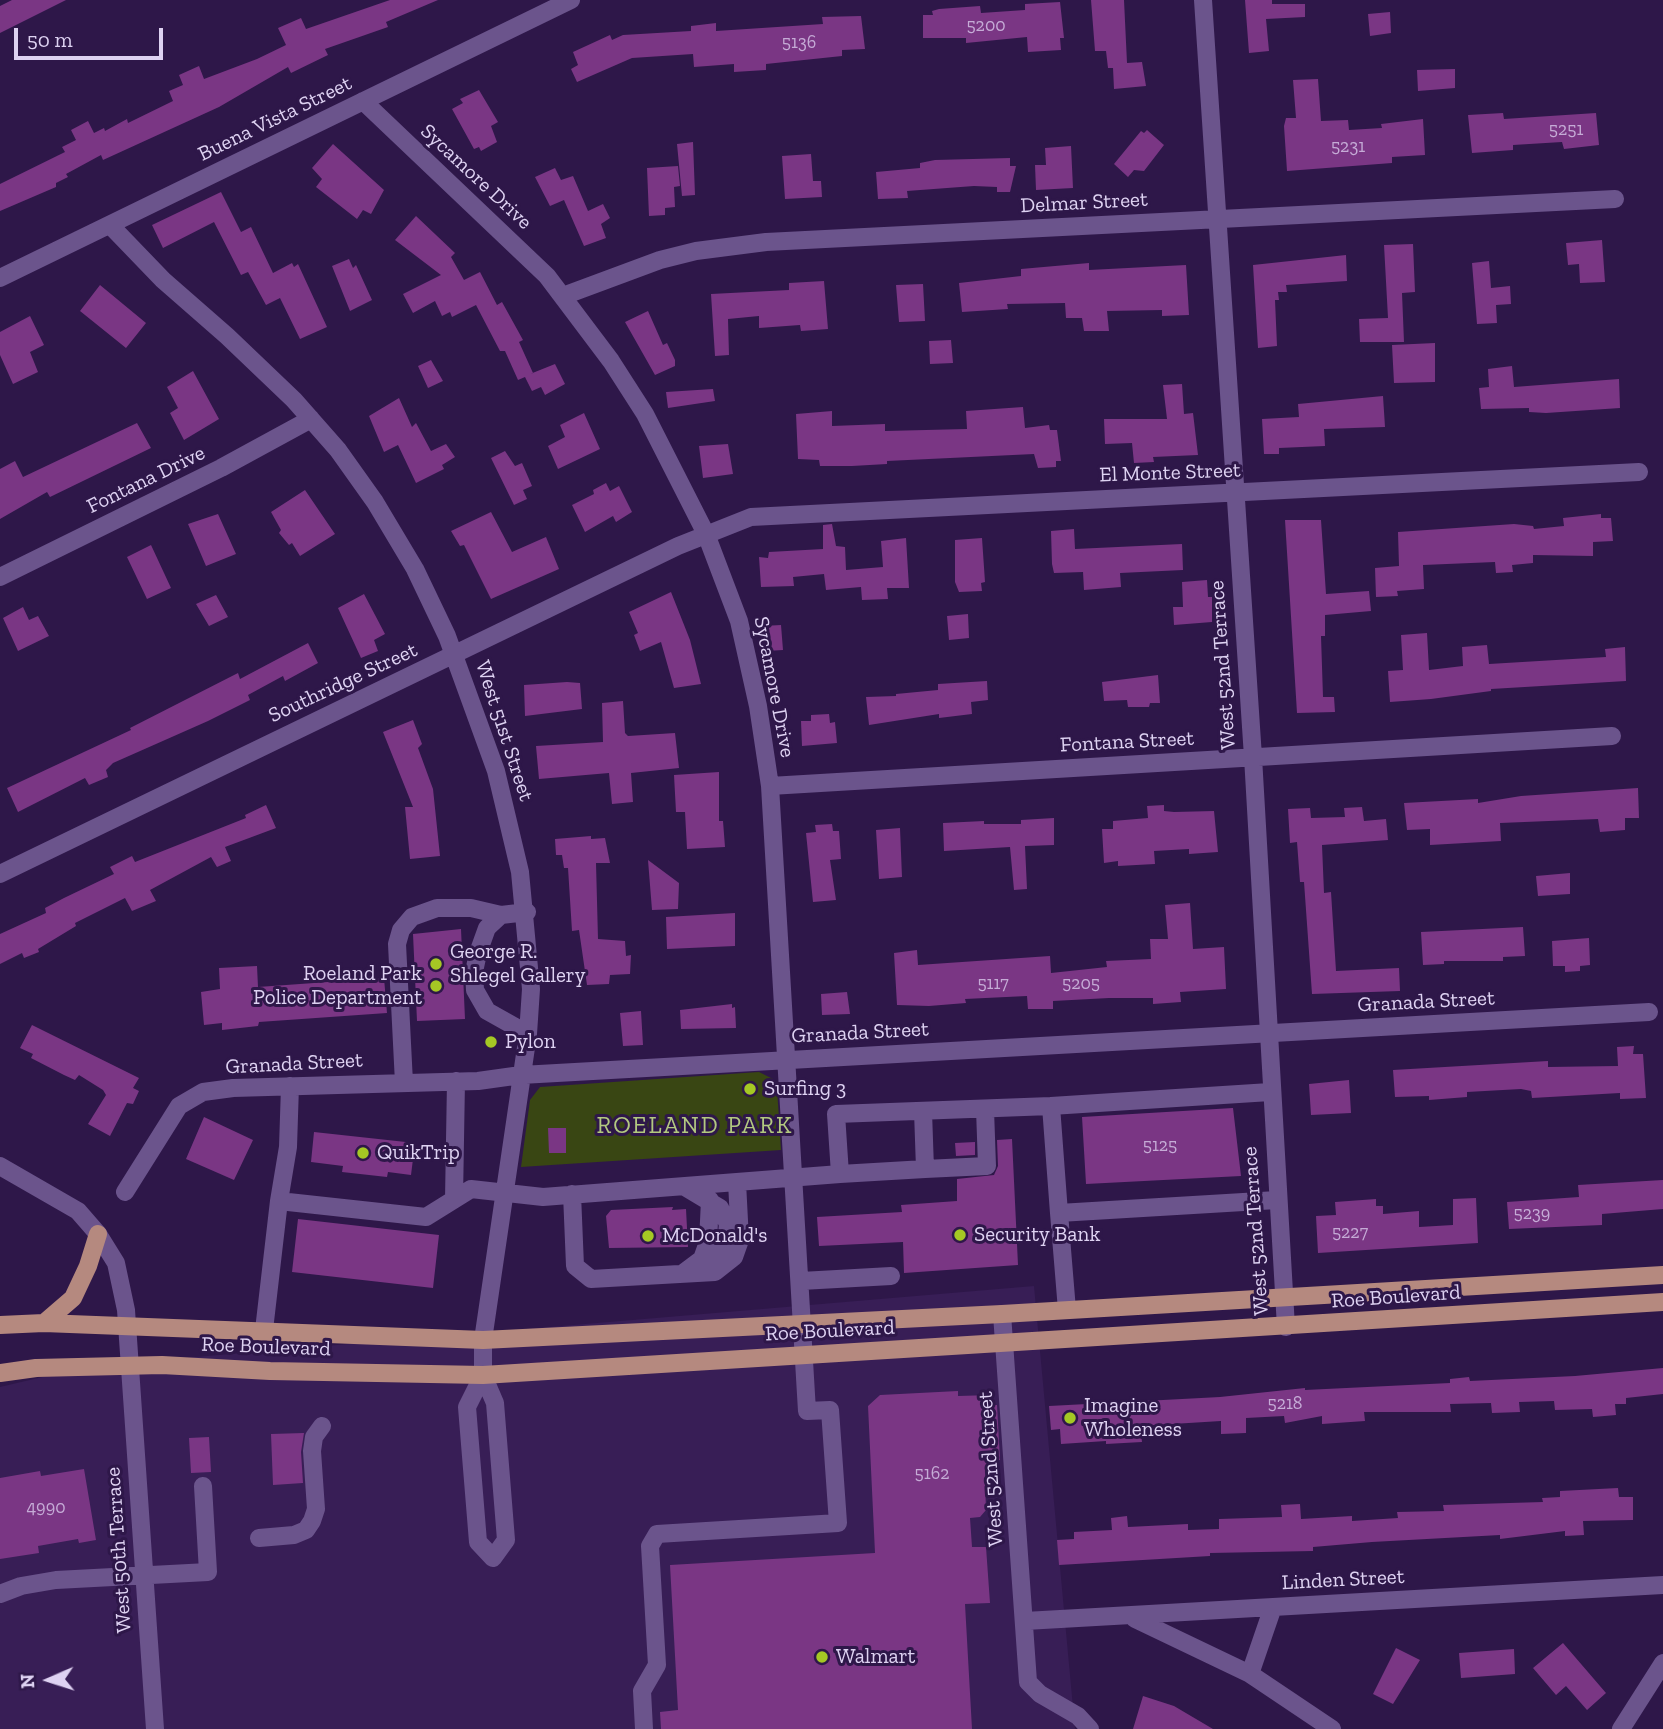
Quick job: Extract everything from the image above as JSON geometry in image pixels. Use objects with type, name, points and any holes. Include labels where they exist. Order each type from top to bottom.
[{"type":"main road","points":[[44,1323],[73,1298],[88,1266],[98,1234]]},
{"type":"main road","name":"Roe Boulevard","points":[[0,1325],[44,1323],[127,1328],[264,1330],[325,1336],[483,1340],[1002,1314],[1663,1275]]},
{"type":"main road","name":"Roe Boulevard","points":[[0,1373],[81,1366],[162,1365],[484,1375],[1663,1302]]},
{"type":"street","name":"Buena Vista Street","points":[[0,278],[571,0]]},
{"type":"street","name":"West 52nd Terrace","points":[[1203,0],[1253,757],[1270,1092],[1286,1327]]},
{"type":"street","name":"Sycamore Drive","points":[[363,101],[547,276],[564,296],[645,414],[706,534],[739,621],[758,706],[770,786],[804,1324],[807,1411],[830,1410],[838,1523],[657,1534],[650,1546],[657,1665],[642,1691],[644,1729]]},
{"type":"street","name":"Delmar Street","points":[[564,296],[660,260],[696,251],[766,242],[1615,199]]},
{"type":"street","name":"West 51st Street","points":[[110,225],[163,280],[255,361],[312,419],[375,502],[415,569],[456,655],[496,771],[527,912],[531,989],[528,1034],[483,1340],[484,1375]]},
{"type":"street","name":"Fontana Drive","points":[[0,577],[221,468],[312,419]]},
{"type":"street","name":"El Monte Street","points":[[706,534],[751,517],[1639,472]]},
{"type":"street","name":"Southridge Street","points":[[0,874],[706,534]]},
{"type":"street","name":"Fontana Street","points":[[770,786],[1612,736]]},
{"type":"street","points":[[404,1083],[397,944],[401,930],[412,917],[437,908],[471,908],[501,915],[527,912]]},
{"type":"street","points":[[501,915],[487,928],[478,953],[474,972],[475,990],[487,1011],[528,1034]]},
{"type":"street","name":"Granada Street","points":[[125,1192],[178,1106],[203,1093],[290,1086],[456,1081],[521,1075],[1648,1012]]},
{"type":"street","points":[[454,1199],[456,1081]]},
{"type":"street","points":[[264,1330],[288,1147],[290,1086]]},
{"type":"street","points":[[840,1174],[836,1114],[1051,1106],[1270,1092]]},
{"type":"street","points":[[1051,1106],[1067,1310]]},
{"type":"street","points":[[279,1201],[426,1217],[471,1189],[543,1196],[987,1166],[985,1109]]},
{"type":"street","points":[[923,1111],[925,1169]]},
{"type":"street","name":"West 50th Terrace","points":[[0,1166],[78,1211],[98,1234],[116,1264],[125,1296],[155,1729]]},
{"type":"street","points":[[572,1194],[575,1266],[591,1279],[715,1272],[733,1257],[740,1240],[737,1182]]},
{"type":"street","points":[[682,1274],[702,1259],[708,1242],[710,1200],[684,1186]]},
{"type":"street","points":[[1059,1213],[1277,1200]]},
{"type":"street","points":[[801,1281],[891,1276]]},
{"type":"street","name":"West 52nd Street","points":[[1002,1314],[1025,1621],[1027,1682],[1040,1694],[1078,1716],[1090,1729]]},
{"type":"street","points":[[484,1375],[495,1403],[506,1540],[493,1558],[478,1542],[467,1407],[484,1375]]},
{"type":"street","points":[[259,1538],[294,1535],[306,1530],[312,1521],[316,1508],[312,1451],[314,1437],[322,1426]]},
{"type":"street","points":[[0,1594],[21,1586],[56,1580],[208,1572],[203,1486]]},
{"type":"street","name":"Linden Street","points":[[1025,1621],[1132,1618],[1273,1607],[1663,1586]]},
{"type":"street","points":[[1250,1674],[1273,1607]]},
{"type":"street","points":[[1132,1618],[1250,1674],[1332,1729]]},
{"type":"street","points":[[1621,1729],[1663,1663]]},
{"type":"shaded area","points":[[1034,1286],[1075,1729],[0,1729],[0,1387],[89,1366]]},
{"type":"green space","points":[[759,1072],[773,1079],[777,1088],[781,1150],[521,1167],[530,1100],[540,1087]]},
{"type":"building","points":[[12,0],[66,0],[0,33],[0,6]]},
{"type":"building","points":[[390,0],[438,0],[386,22],[388,27],[325,49],[328,55],[291,73],[288,67],[219,107],[103,160],[101,155],[66,174],[68,177],[56,183],[56,187],[0,211],[0,184],[65,152],[62,147],[76,140],[71,130],[88,121],[94,133],[104,128],[105,131],[127,119],[128,123],[173,101],[169,91],[183,85],[179,75],[199,66],[204,79],[286,45],[278,28],[301,18],[306,29]]},
{"type":"building","points":[[1091,0],[1124,0],[1127,63],[1142,62],[1146,86],[1114,89],[1113,68],[1108,68],[1106,51],[1095,51]]},
{"type":"building","points":[[1245,0],[1272,0],[1272,4],[1305,4],[1305,17],[1266,19],[1269,51],[1249,53]]},
{"type":"building","points":[[1060,2],[1064,38],[1060,38],[1061,50],[1028,52],[1027,37],[966,43],[966,38],[923,38],[923,15],[933,15],[932,11],[939,9],[980,6],[981,13],[1025,10],[1025,4]]},
{"type":"building","points":[[1390,12],[1391,33],[1370,36],[1368,14]]},
{"type":"building","points":[[861,16],[865,49],[842,50],[842,56],[766,64],[766,70],[734,72],[734,64],[694,67],[693,54],[632,58],[577,82],[571,69],[578,65],[573,52],[610,35],[612,40],[623,35],[691,31],[691,26],[716,23],[716,31],[823,24],[822,17]]},
{"type":"building","points":[[1455,69],[1455,88],[1418,91],[1417,70]]},
{"type":"building","points":[[1318,79],[1321,121],[1348,120],[1349,130],[1382,128],[1381,124],[1423,119],[1425,155],[1392,157],[1392,163],[1287,171],[1284,126],[1286,118],[1296,118],[1293,80]]},
{"type":"building","points":[[479,90],[498,122],[491,126],[497,142],[481,151],[479,147],[474,149],[452,109],[463,103],[460,99]]},
{"type":"building","points":[[1503,113],[1504,119],[1596,113],[1599,145],[1564,149],[1562,142],[1513,145],[1513,150],[1472,153],[1468,115]]},
{"type":"building","points":[[1147,130],[1164,145],[1144,171],[1134,170],[1128,177],[1114,164],[1141,131],[1144,133]]},
{"type":"building","points":[[693,142],[695,195],[682,196],[677,144]]},
{"type":"building","points":[[333,144],[384,190],[371,214],[363,210],[357,219],[316,187],[322,179],[312,168]]},
{"type":"building","points":[[1071,146],[1073,188],[1036,190],[1035,165],[1046,165],[1045,148]]},
{"type":"building","points":[[811,154],[813,181],[821,181],[822,197],[785,199],[782,156]]},
{"type":"building","points":[[1010,158],[1010,166],[1016,166],[1010,192],[997,192],[997,187],[974,186],[907,191],[908,198],[878,199],[876,172],[920,168],[920,163],[935,160]]},
{"type":"building","points":[[678,166],[680,186],[674,187],[675,207],[665,208],[665,215],[649,216],[647,168]]},
{"type":"building","points":[[555,168],[561,180],[573,176],[588,211],[603,204],[610,218],[601,224],[606,238],[584,246],[564,200],[550,206],[535,177]]},
{"type":"building","points":[[221,192],[241,232],[251,227],[273,273],[292,263],[294,267],[298,264],[327,327],[300,339],[280,298],[266,305],[248,272],[241,275],[214,222],[163,248],[152,225]]},
{"type":"building","points":[[416,216],[455,253],[451,257],[464,280],[480,272],[497,305],[502,302],[523,340],[519,342],[533,373],[555,364],[565,384],[545,395],[541,387],[532,391],[525,377],[518,380],[505,351],[500,351],[476,305],[452,317],[450,312],[442,316],[435,301],[413,313],[403,294],[441,275],[395,240]]},
{"type":"building","points":[[1602,240],[1605,282],[1580,283],[1579,264],[1568,265],[1566,243]]},
{"type":"building","points":[[1413,244],[1415,292],[1402,293],[1404,342],[1360,342],[1359,319],[1388,318],[1384,245]]},
{"type":"building","points":[[1346,255],[1347,281],[1286,285],[1287,292],[1278,292],[1279,300],[1275,300],[1277,346],[1258,348],[1253,265]]},
{"type":"building","points":[[349,259],[353,268],[356,265],[372,300],[350,311],[332,266]]},
{"type":"building","points":[[1489,261],[1491,288],[1510,286],[1511,304],[1496,305],[1497,323],[1477,324],[1472,263]]},
{"type":"building","points":[[1089,263],[1089,270],[1186,265],[1189,315],[1162,316],[1162,310],[1107,311],[1109,331],[1084,331],[1082,318],[1066,318],[1065,303],[1007,304],[1008,309],[962,312],[959,283],[1021,276],[1021,269]]},
{"type":"building","points":[[824,281],[828,329],[801,331],[800,325],[759,328],[759,316],[728,319],[729,355],[715,356],[711,294],[789,290],[789,283]]},
{"type":"building","points":[[923,284],[925,321],[899,322],[896,285]]},
{"type":"building","points":[[100,285],[146,323],[126,348],[80,311]]},
{"type":"building","points":[[648,311],[663,345],[667,343],[675,360],[675,366],[655,375],[625,322]]},
{"type":"building","points":[[30,316],[44,345],[30,352],[38,372],[13,384],[0,355],[0,332]]},
{"type":"building","points":[[951,340],[953,363],[930,364],[929,341]]},
{"type":"building","points":[[1435,343],[1435,382],[1394,383],[1392,345]]},
{"type":"building","points":[[431,360],[443,381],[428,388],[418,366]]},
{"type":"building","points":[[1512,366],[1514,387],[1619,379],[1620,408],[1546,413],[1529,412],[1529,408],[1481,409],[1479,388],[1489,387],[1488,369]]},
{"type":"building","points":[[193,371],[219,419],[184,440],[170,413],[178,408],[167,387]]},
{"type":"building","points":[[1182,384],[1184,414],[1193,413],[1198,455],[1153,457],[1154,462],[1134,463],[1132,443],[1105,444],[1104,419],[1167,419],[1163,385]]},
{"type":"building","points":[[713,389],[715,401],[668,408],[666,392]]},
{"type":"building","points":[[1383,396],[1385,427],[1324,429],[1325,446],[1279,448],[1279,454],[1264,454],[1262,419],[1299,417],[1298,404]]},
{"type":"building","points":[[399,398],[412,427],[416,423],[431,451],[446,444],[455,457],[442,465],[444,469],[416,483],[398,445],[384,452],[369,416]]},
{"type":"building","points":[[1023,407],[1025,428],[1049,425],[1050,430],[1057,430],[1061,461],[1056,461],[1056,467],[1038,468],[1034,454],[887,461],[887,464],[852,466],[820,466],[819,460],[798,459],[796,414],[832,411],[832,426],[885,424],[885,431],[967,429],[966,411]]},
{"type":"building","points":[[584,413],[600,449],[558,469],[548,446],[565,437],[560,425]]},
{"type":"building","points":[[137,423],[151,448],[50,497],[47,492],[0,519],[0,469],[15,461],[23,477]]},
{"type":"building","points":[[728,444],[733,474],[703,478],[699,446]]},
{"type":"building","points":[[505,451],[515,466],[522,463],[532,486],[523,490],[527,499],[514,505],[491,458]]},
{"type":"building","points":[[606,483],[610,491],[619,486],[632,512],[616,522],[613,516],[585,532],[572,505],[594,494],[593,490]]},
{"type":"building","points":[[305,490],[335,534],[300,556],[292,543],[289,545],[279,533],[281,530],[271,512]]},
{"type":"building","points":[[491,512],[512,552],[546,537],[559,569],[491,599],[464,545],[460,546],[451,531]]},
{"type":"building","points":[[218,514],[236,554],[206,566],[188,524]]},
{"type":"building","points":[[1601,514],[1601,518],[1611,518],[1613,541],[1593,542],[1593,556],[1533,555],[1533,563],[1512,565],[1513,572],[1496,573],[1495,562],[1423,565],[1424,589],[1397,591],[1398,596],[1376,597],[1375,568],[1399,566],[1398,532],[1514,524],[1533,526],[1534,529],[1564,526],[1563,518]]},
{"type":"building","points":[[1285,520],[1321,520],[1326,594],[1369,591],[1371,611],[1325,615],[1325,636],[1321,636],[1323,697],[1334,697],[1335,712],[1297,713]]},
{"type":"building","points":[[832,524],[836,546],[845,547],[846,570],[883,567],[881,541],[906,538],[909,588],[887,588],[888,599],[862,600],[861,587],[826,590],[824,574],[793,577],[794,586],[761,587],[759,557],[768,558],[769,552],[823,549],[823,525]]},
{"type":"building","points":[[1074,529],[1075,549],[1182,544],[1183,570],[1120,573],[1121,587],[1084,590],[1083,572],[1054,573],[1052,564],[1051,531]]},
{"type":"building","points":[[982,538],[985,582],[981,583],[982,591],[959,592],[955,582],[955,540]]},
{"type":"building","points":[[151,545],[171,588],[147,599],[127,557]]},
{"type":"building","points":[[1207,580],[1208,597],[1212,597],[1212,622],[1174,625],[1173,607],[1183,607],[1182,582]]},
{"type":"building","points":[[671,592],[690,640],[701,684],[674,688],[661,642],[640,651],[634,635],[638,633],[629,612]]},
{"type":"building","points":[[364,594],[385,634],[374,640],[378,651],[361,658],[338,608]]},
{"type":"building","points":[[216,595],[228,617],[209,626],[196,604]]},
{"type":"building","points":[[23,607],[29,620],[38,616],[49,636],[18,651],[3,618]]},
{"type":"building","points":[[968,614],[969,638],[949,640],[947,616]]},
{"type":"building","points":[[781,625],[783,650],[766,651],[763,626]]},
{"type":"building","points":[[1427,633],[1429,670],[1463,666],[1462,647],[1487,645],[1489,664],[1606,657],[1605,649],[1625,647],[1626,681],[1491,689],[1431,699],[1390,702],[1388,671],[1403,670],[1401,635]]},
{"type":"building","points":[[308,643],[318,663],[285,681],[283,676],[248,695],[250,700],[208,721],[113,763],[106,770],[108,777],[89,785],[85,778],[18,812],[7,788],[131,730],[130,728],[238,673],[240,679]]},
{"type":"building","points":[[1158,675],[1160,703],[1150,703],[1149,707],[1128,707],[1127,700],[1104,701],[1102,682]]},
{"type":"building","points":[[987,681],[988,700],[971,702],[972,714],[939,718],[939,714],[869,725],[866,697],[938,690],[938,684]]},
{"type":"building","points":[[580,683],[582,709],[525,716],[524,685]]},
{"type":"building","points":[[623,701],[625,733],[628,736],[675,733],[679,768],[631,773],[633,802],[612,804],[609,773],[539,779],[536,746],[603,742],[602,703]]},
{"type":"building","points":[[829,714],[830,723],[835,722],[837,743],[802,746],[801,721],[811,721],[811,715]]},
{"type":"building","points":[[413,720],[422,744],[418,748],[433,789],[440,856],[410,859],[405,807],[413,807],[383,732]]},
{"type":"building","points":[[719,772],[719,821],[723,821],[725,847],[687,849],[685,812],[676,812],[674,775]]},
{"type":"building","points":[[1638,788],[1639,818],[1625,818],[1625,830],[1600,832],[1598,819],[1500,823],[1501,841],[1430,845],[1430,829],[1407,830],[1404,803],[1478,799],[1478,803],[1521,796]]},
{"type":"building","points":[[266,805],[276,828],[225,847],[231,861],[217,867],[211,857],[150,890],[156,901],[132,911],[125,898],[75,923],[76,926],[38,949],[39,952],[24,958],[22,953],[0,964],[0,934],[46,913],[45,908],[114,874],[110,867],[132,856],[135,862],[246,818],[245,815]]},
{"type":"building","points":[[1164,805],[1164,811],[1214,811],[1218,852],[1189,854],[1189,849],[1154,851],[1155,864],[1118,866],[1118,861],[1104,863],[1102,829],[1113,829],[1113,821],[1148,818],[1147,806]]},
{"type":"building","points":[[1362,807],[1364,821],[1386,819],[1388,840],[1322,845],[1324,893],[1331,892],[1336,971],[1399,968],[1400,991],[1312,994],[1304,882],[1300,882],[1297,842],[1290,843],[1288,809],[1310,808],[1311,818],[1345,817],[1344,808]]},
{"type":"building","points":[[1054,818],[1054,845],[1025,846],[1027,889],[1014,890],[1010,847],[944,851],[943,823],[984,821],[984,824],[1021,824],[1021,820]]},
{"type":"building","points":[[832,824],[833,831],[839,831],[841,859],[830,860],[836,900],[813,902],[806,833],[816,832],[815,825]]},
{"type":"building","points":[[900,828],[902,877],[879,879],[876,830]]},
{"type":"building","points":[[591,836],[591,839],[605,838],[610,863],[596,863],[598,939],[625,941],[626,956],[631,955],[630,974],[610,975],[609,984],[587,985],[579,930],[572,931],[568,868],[564,868],[562,855],[556,855],[555,839]]},
{"type":"building","points":[[648,860],[679,883],[678,909],[652,910]]},
{"type":"building","points":[[1570,873],[1570,894],[1538,896],[1536,876]]},
{"type":"building","points":[[1190,903],[1193,949],[1224,947],[1226,989],[1180,992],[1181,1002],[1153,1004],[1153,998],[1053,1001],[1053,1009],[1028,1009],[1027,996],[965,999],[966,1003],[929,1006],[897,1005],[894,953],[917,950],[918,965],[1050,956],[1051,973],[1107,967],[1106,961],[1151,959],[1150,939],[1168,939],[1165,905]]},
{"type":"building","points":[[735,913],[735,946],[667,949],[666,917]]},
{"type":"building","points":[[1523,927],[1525,956],[1503,957],[1503,961],[1444,961],[1444,964],[1423,965],[1421,932]]},
{"type":"building","points":[[461,929],[465,1019],[417,1021],[413,934]]},
{"type":"building","points":[[1589,938],[1590,965],[1580,966],[1580,971],[1565,972],[1565,966],[1553,966],[1552,941]]},
{"type":"building","points":[[257,966],[258,987],[384,978],[387,1013],[259,1022],[258,1026],[222,1030],[222,1023],[204,1025],[201,992],[220,989],[219,968]]},
{"type":"building","points":[[847,992],[850,1014],[822,1015],[821,994]]},
{"type":"building","points":[[732,1004],[732,1008],[735,1007],[736,1028],[681,1029],[680,1010]]},
{"type":"building","points":[[641,1011],[643,1045],[623,1046],[620,1013]]},
{"type":"building","points":[[32,1025],[139,1078],[133,1088],[139,1091],[133,1104],[127,1103],[110,1136],[88,1124],[106,1095],[103,1090],[79,1075],[75,1080],[64,1075],[31,1058],[33,1054],[20,1048]]},
{"type":"building","points":[[1634,1046],[1633,1054],[1643,1054],[1646,1098],[1620,1099],[1620,1093],[1532,1098],[1531,1091],[1521,1089],[1467,1092],[1467,1097],[1429,1100],[1429,1096],[1395,1097],[1393,1070],[1548,1061],[1548,1067],[1618,1066],[1617,1047]]},
{"type":"building","points":[[1349,1080],[1351,1113],[1311,1115],[1309,1084]]},
{"type":"building","points":[[1233,1108],[1241,1176],[1086,1184],[1082,1117]]},
{"type":"building","points":[[204,1117],[253,1140],[234,1180],[186,1159]]},
{"type":"building","points":[[548,1128],[566,1128],[566,1153],[549,1153]]},
{"type":"building","name":"QuikTrip","points":[[314,1132],[415,1143],[411,1175],[388,1172],[387,1177],[342,1172],[343,1166],[311,1162]]},
{"type":"building","name":"Security Bank","points":[[1012,1139],[1018,1265],[904,1273],[903,1242],[819,1246],[817,1217],[902,1212],[901,1205],[957,1201],[957,1179],[994,1175],[998,1166],[997,1140]]},
{"type":"building","points":[[975,1142],[975,1155],[956,1156],[955,1143]]},
{"type":"building","points":[[1663,1180],[1663,1209],[1602,1214],[1602,1225],[1509,1229],[1507,1202],[1579,1197],[1578,1185]]},
{"type":"building","points":[[1476,1198],[1478,1243],[1318,1253],[1316,1216],[1336,1215],[1335,1202],[1376,1199],[1376,1206],[1383,1206],[1383,1214],[1419,1211],[1419,1227],[1453,1225],[1453,1199]]},
{"type":"building","name":"McDonald's","points":[[673,1207],[672,1210],[686,1209],[688,1247],[609,1248],[606,1216],[611,1210]]},
{"type":"building","name":"QuikTrip","points":[[298,1219],[439,1235],[433,1288],[292,1272]]},
{"type":"building","points":[[1663,1368],[1663,1394],[1626,1398],[1626,1404],[1615,1404],[1616,1415],[1593,1417],[1592,1409],[1555,1410],[1554,1401],[1519,1402],[1520,1412],[1492,1413],[1491,1403],[1450,1404],[1451,1412],[1364,1412],[1365,1421],[1322,1424],[1322,1416],[1285,1423],[1284,1416],[1246,1418],[1246,1433],[1221,1434],[1221,1421],[1140,1426],[1142,1442],[1061,1444],[1060,1429],[1051,1430],[1049,1406],[1220,1397],[1305,1388],[1450,1383],[1450,1379],[1469,1377],[1470,1381]]},
{"type":"building","name":"Walmart","points":[[958,1391],[958,1396],[992,1395],[992,1405],[997,1405],[1000,1460],[994,1460],[995,1481],[985,1482],[986,1510],[980,1517],[970,1518],[972,1547],[986,1547],[990,1603],[965,1604],[972,1729],[661,1729],[660,1712],[678,1710],[670,1565],[875,1553],[868,1406],[880,1395]]},
{"type":"building","points":[[304,1433],[301,1452],[303,1483],[273,1485],[271,1434]]},
{"type":"building","points":[[209,1437],[211,1472],[191,1473],[189,1438]]},
{"type":"building","points":[[84,1469],[96,1540],[79,1543],[78,1539],[38,1546],[39,1553],[0,1559],[0,1478],[40,1471],[41,1476]]},
{"type":"building","points":[[1618,1488],[1619,1497],[1633,1497],[1633,1520],[1583,1521],[1584,1535],[1565,1536],[1565,1531],[1500,1539],[1500,1535],[1372,1542],[1313,1547],[1313,1551],[1210,1553],[1210,1556],[1059,1565],[1057,1540],[1074,1539],[1074,1532],[1112,1530],[1111,1518],[1127,1516],[1128,1527],[1188,1524],[1188,1530],[1219,1529],[1219,1519],[1282,1517],[1281,1505],[1300,1504],[1301,1519],[1352,1516],[1352,1521],[1398,1518],[1397,1512],[1444,1511],[1443,1505],[1543,1502],[1542,1498],[1560,1497],[1560,1491]]},
{"type":"building","points":[[1563,1643],[1606,1693],[1587,1710],[1566,1686],[1556,1695],[1533,1668]]},
{"type":"building","points":[[1396,1648],[1420,1660],[1393,1704],[1373,1694]]},
{"type":"building","points":[[1514,1649],[1515,1674],[1461,1678],[1459,1653]]},
{"type":"building","points":[[1143,1696],[1174,1706],[1213,1729],[1133,1729]]},
{"type":"place","name":"George R. Shlegel Gallery","points":[[436,964]]},
{"type":"place","name":"Roeland Park Police Department","points":[[436,986]]},
{"type":"place","name":"Pylon","points":[[491,1042]]},
{"type":"place","name":"Surfing 3","points":[[750,1089]]},
{"type":"place","name":"QuikTrip","points":[[363,1153]]},
{"type":"place","name":"Security Bank","points":[[960,1235]]},
{"type":"place","name":"McDonald's","points":[[648,1236]]},
{"type":"place","name":"Imagine Wholeness","points":[[1070,1418]]},
{"type":"place","name":"Walmart","points":[[822,1657]]},
{"type":"district","name":"ROELAND PARK","points":[[695,1126]]}]
